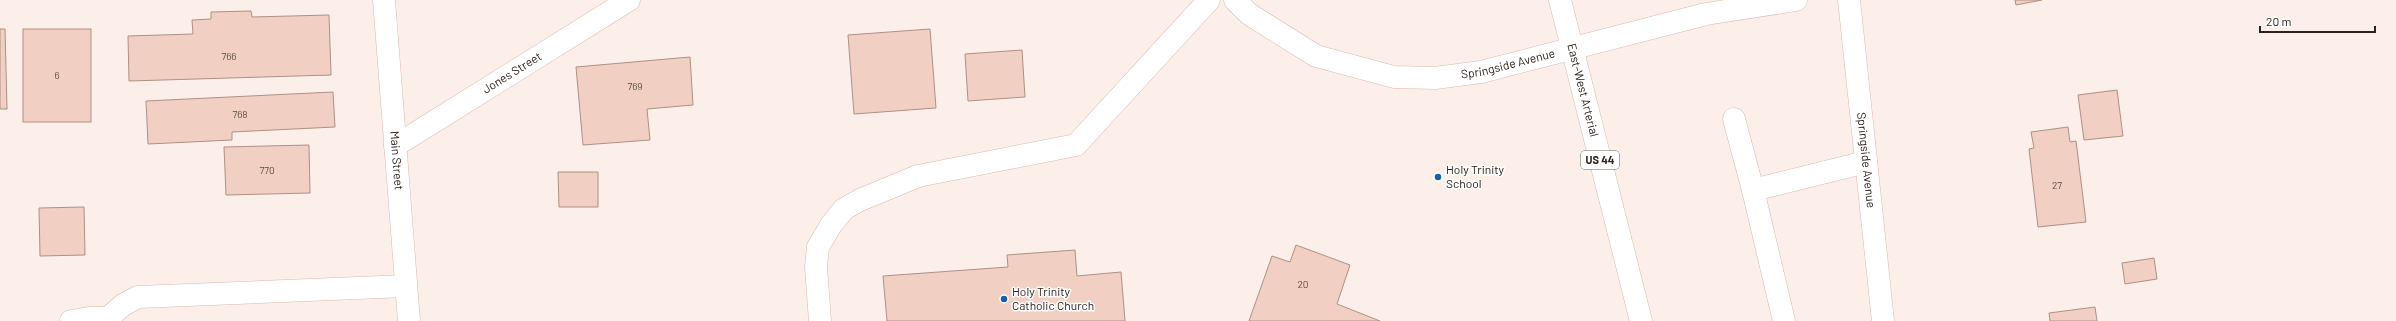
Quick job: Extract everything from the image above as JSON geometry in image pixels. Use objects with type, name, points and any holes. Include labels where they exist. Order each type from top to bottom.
[{"type":"main road","name":"Main Street","points":[[384,0],[409,321]]},
{"type":"main road","name":"Jones Street","points":[[395,146],[629,0]]},
{"type":"main road","points":[[820,321],[816,267],[818,246],[831,225],[844,209],[860,200],[918,176],[1076,145],[1209,0]]},
{"type":"main road","name":"Springside Avenue","points":[[1235,0],[1249,14],[1316,56],[1394,78],[1435,78],[1481,72],[1706,14],[1796,0]]},
{"type":"main road","name":"East-West Arterial","points":[[1560,0],[1641,321]]},
{"type":"main road","name":"Springside Avenue","points":[[1849,0],[1883,321]]},
{"type":"main road","points":[[1734,119],[1784,321]]},
{"type":"main road","points":[[1752,190],[1866,162]]},
{"type":"main road","points":[[71,321],[89,318],[108,320],[122,305],[138,297],[406,286]]},
{"type":"building","points":[[2015,0],[2042,0],[2016,5]]},
{"type":"building","points":[[251,11],[252,17],[329,15],[331,75],[129,81],[128,36],[193,34],[192,20],[211,19],[211,12]]},
{"type":"building","points":[[0,29],[5,29],[7,109],[0,109]]},
{"type":"building","points":[[23,29],[91,29],[91,122],[23,122]]},
{"type":"building","points":[[930,29],[936,108],[854,114],[848,35]]},
{"type":"building","points":[[1022,50],[1025,97],[968,101],[965,54]]},
{"type":"building","points":[[690,57],[693,105],[647,109],[650,140],[583,145],[576,67]]},
{"type":"building","points":[[2117,90],[2123,136],[2084,140],[2078,95]]},
{"type":"building","points":[[333,92],[335,127],[232,132],[232,140],[148,144],[146,101]]},
{"type":"building","points":[[2068,127],[2070,142],[2076,141],[2086,222],[2038,227],[2029,149],[2034,148],[2031,132]]},
{"type":"building","points":[[309,145],[310,193],[226,195],[224,147]]},
{"type":"building","points":[[558,172],[598,172],[598,207],[559,207]]},
{"type":"building","points":[[84,207],[85,255],[40,256],[39,208]]},
{"type":"building","points":[[1296,245],[1350,265],[1337,304],[1380,321],[1249,321],[1272,256],[1290,262]]},
{"type":"building","name":"Holy Trinity Catholic Church","points":[[1075,250],[1077,276],[1121,272],[1125,321],[887,321],[883,276],[1008,267],[1007,255]]},
{"type":"building","points":[[2154,258],[2157,279],[2125,284],[2122,263]]},
{"type":"building","points":[[2095,307],[2097,321],[2050,321],[2049,313]]},
{"type":"place","name":"Holy Trinity School","points":[[1438,177]]},
{"type":"place","name":"Holy Trinity Catholic Church","points":[[1004,299]]}]
